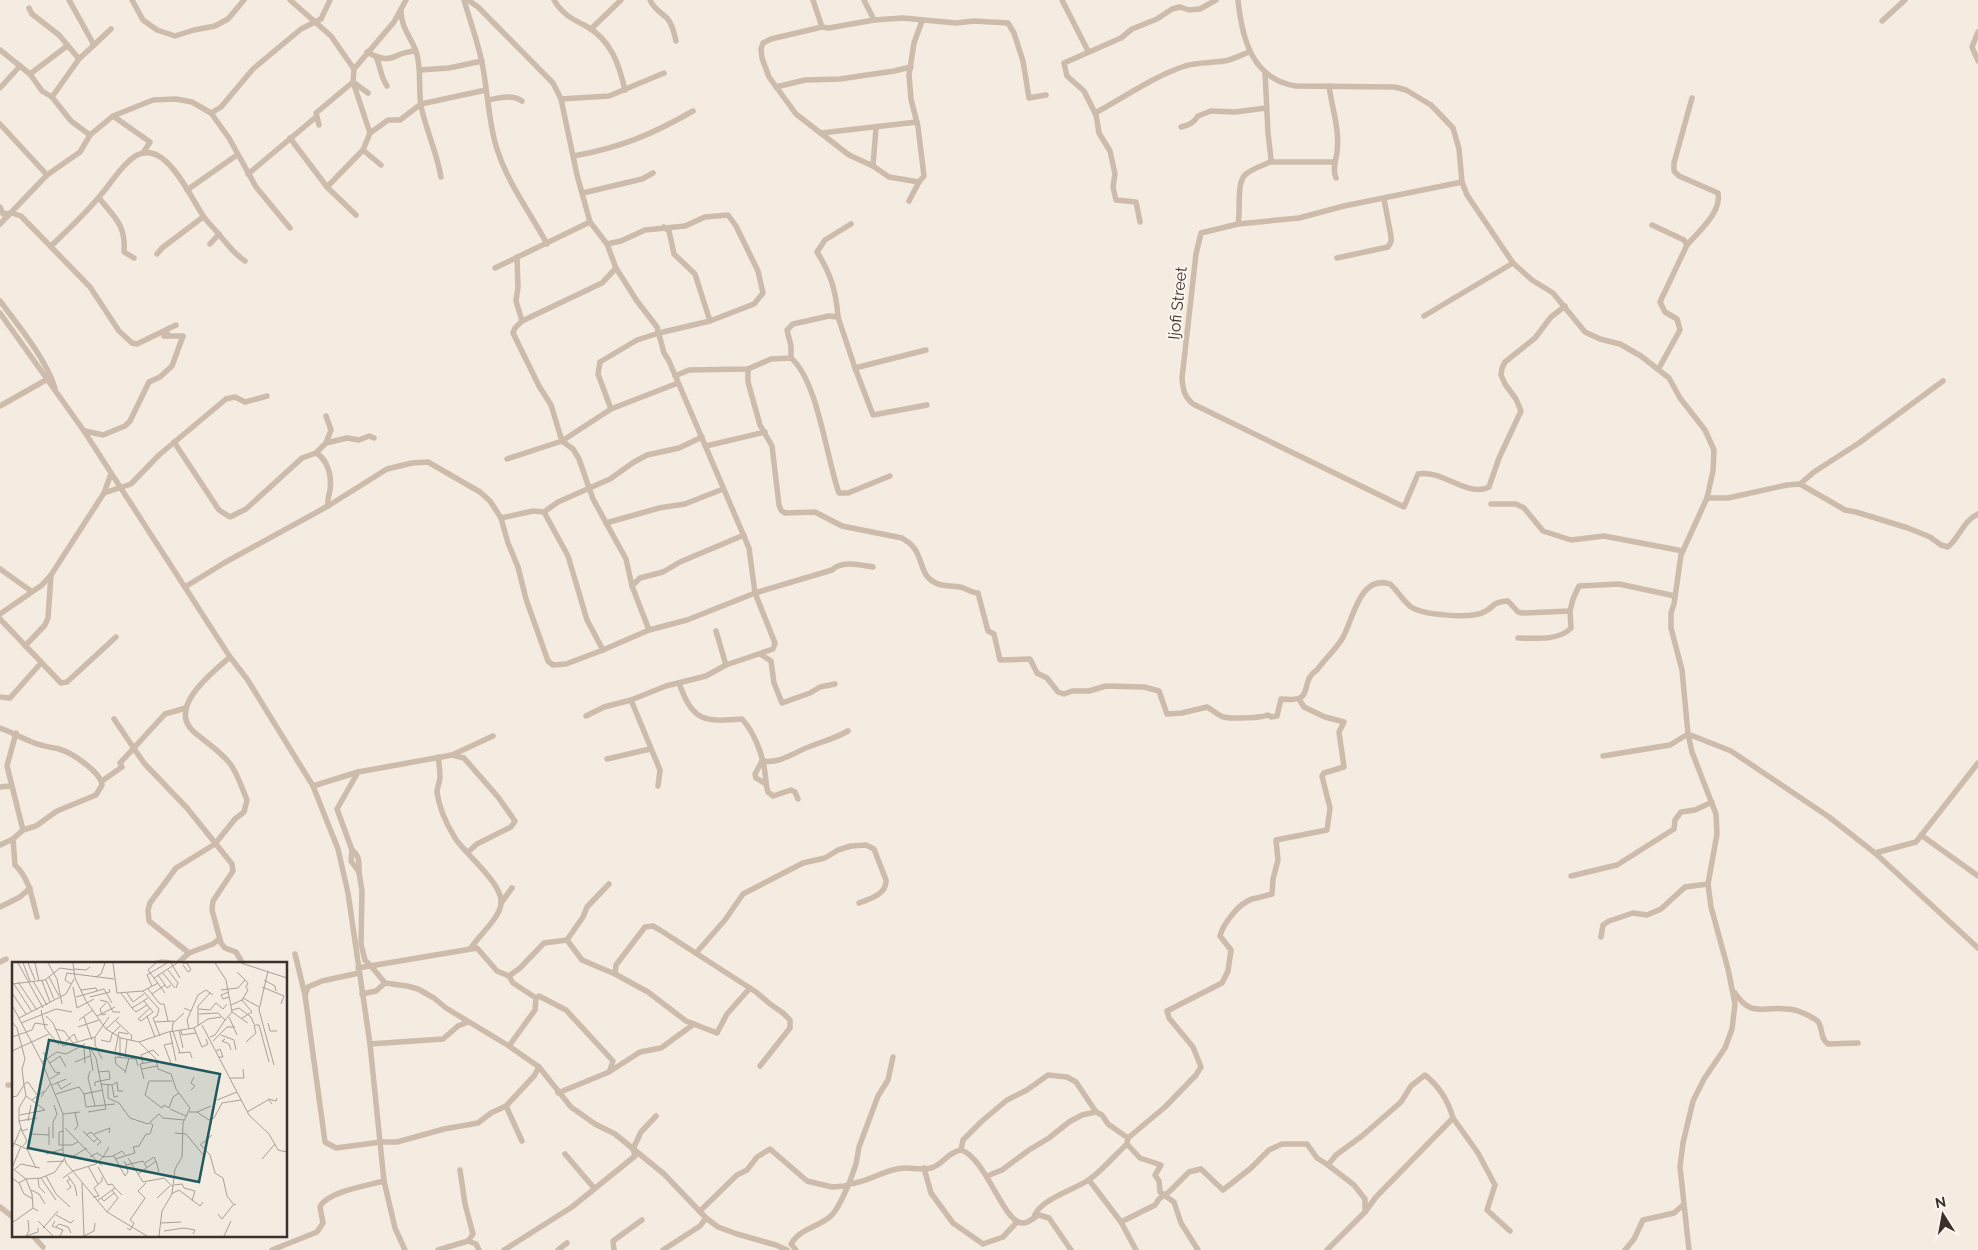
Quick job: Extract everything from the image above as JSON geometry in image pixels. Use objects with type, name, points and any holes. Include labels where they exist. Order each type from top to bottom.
[{"type":"street","points":[[69,0],[94,45]]},
{"type":"street","points":[[132,0],[143,20],[157,30],[175,36],[215,26],[228,19],[244,0]]},
{"type":"street","points":[[290,0],[331,36],[354,69]]},
{"type":"street","points":[[211,113],[221,107],[253,69],[301,29],[321,19],[330,0]]},
{"type":"street","points":[[370,133],[353,82],[354,69],[367,52],[398,22],[406,0]]},
{"type":"street","points":[[464,0],[482,61],[492,132],[510,182],[547,244]]},
{"type":"street","points":[[468,0],[478,7],[553,83],[561,99],[577,175],[590,222],[607,244],[616,268],[637,301],[657,327],[664,353],[749,548],[755,593],[775,643],[773,649],[726,665],[706,676],[666,686],[630,700],[604,707],[586,716]]},
{"type":"street","points":[[554,0],[560,10],[571,19],[599,34],[615,56],[625,90]]},
{"type":"street","points":[[591,29],[621,0]]},
{"type":"street","points":[[650,0],[654,8],[668,19],[676,42]]},
{"type":"street","points":[[813,0],[822,27]]},
{"type":"street","points":[[864,0],[874,20]]},
{"type":"street","points":[[1062,0],[1088,51]]},
{"type":"street","points":[[1140,222],[1136,202],[1116,200],[1113,187],[1115,174],[1110,151],[1099,134],[1095,112],[1084,91],[1068,76],[1064,63],[1121,38],[1132,29],[1157,19],[1172,9],[1180,7],[1189,10],[1200,9],[1216,0]]},
{"type":"street","points":[[1238,0],[1249,52],[1264,72],[1273,79],[1283,84],[1296,86],[1395,87],[1406,90],[1431,105],[1453,128],[1462,182],[1474,208],[1513,263],[1532,280],[1553,293],[1585,332],[1600,340],[1620,344],[1659,368],[1669,378],[1680,398],[1710,438],[1714,450],[1713,471],[1707,498],[1681,555],[1671,613],[1671,628],[1682,670],[1688,734],[1692,752],[1716,814],[1717,834],[1708,884],[1711,907],[1734,991],[1734,1010],[1732,1029],[1725,1048],[1700,1086],[1688,1119],[1680,1167],[1689,1250]]},
{"type":"street","points":[[1882,21],[1905,0]]},
{"type":"street","points":[[29,8],[32,14],[58,35],[79,59]]},
{"type":"street","points":[[919,182],[889,177],[873,166],[849,155],[796,114],[769,77],[762,58],[761,49],[763,43],[771,39],[822,27],[850,26],[874,20],[903,18],[922,21],[1008,23],[1014,33],[1023,60],[1030,98],[1046,95]]},
{"type":"street","points":[[909,201],[924,176],[917,122],[911,99],[909,75],[914,43],[922,21]]},
{"type":"street","points":[[398,22],[406,29],[415,51],[420,70],[421,104],[441,177]]},
{"type":"street","points":[[52,97],[79,59],[111,30]]},
{"type":"street","points":[[1978,32],[1972,47],[1978,60]]},
{"type":"street","points":[[30,74],[67,46]]},
{"type":"street","points":[[0,50],[30,74],[42,91],[52,97],[71,121],[90,135]]},
{"type":"street","points":[[367,52],[376,57],[388,59],[395,58],[404,52],[415,51]]},
{"type":"street","points":[[1095,112],[1125,97],[1150,80],[1173,71],[1205,62],[1226,61],[1249,52]]},
{"type":"street","points":[[376,57],[379,62],[380,77],[387,86]]},
{"type":"street","points":[[420,70],[450,68],[482,61]]},
{"type":"street","points":[[0,88],[20,66]]},
{"type":"street","points":[[776,87],[805,80],[840,80],[911,67]]},
{"type":"street","points":[[1264,72],[1270,162]]},
{"type":"street","points":[[561,99],[609,96],[664,73]]},
{"type":"street","points":[[353,82],[368,93]]},
{"type":"street","points":[[248,174],[316,117],[318,111],[353,82]]},
{"type":"street","points":[[1328,86],[1338,129],[1337,152],[1334,162],[1336,178]]},
{"type":"street","points":[[328,187],[363,150],[370,133],[388,120],[400,120],[421,104],[486,90]]},
{"type":"street","points":[[488,100],[509,97],[522,101]]},
{"type":"street","points":[[0,224],[47,175],[80,152],[90,135],[113,116],[153,100],[176,98],[192,102],[211,113],[229,138],[256,187],[290,228]]},
{"type":"street","points":[[1659,368],[1680,330],[1677,319],[1665,312],[1660,302],[1688,245],[1712,214],[1719,197],[1718,193],[1679,176],[1674,171],[1674,163],[1692,98]]},
{"type":"street","points":[[1181,127],[1188,126],[1198,116],[1211,111],[1234,112],[1266,108]]},
{"type":"street","points":[[574,156],[630,142],[658,131],[694,111]]},
{"type":"street","points":[[51,246],[79,220],[128,162],[143,153],[150,142],[113,116]]},
{"type":"street","points":[[316,117],[319,125]]},
{"type":"street","points":[[821,133],[917,122]]},
{"type":"street","points":[[0,124],[47,175]]},
{"type":"street","points":[[873,166],[876,128]]},
{"type":"street","points":[[290,138],[328,187],[356,215]]},
{"type":"street","points":[[363,150],[381,165]]},
{"type":"street","points":[[143,153],[152,153],[170,164],[194,198],[203,216],[233,252],[245,261]]},
{"type":"street","points":[[187,190],[237,155]]},
{"type":"street","points":[[1238,224],[1240,183],[1246,174],[1270,162],[1334,162]]},
{"type":"street","points":[[583,193],[642,179],[653,173]]},
{"type":"street","name":"Ijofi Street","points":[[1462,182],[1344,206],[1299,218],[1238,224],[1201,232],[1196,254],[1182,378],[1182,389],[1185,398],[1193,404],[1404,507],[1418,474],[1425,472],[1472,489],[1483,490],[1489,488],[1499,458],[1521,411],[1520,405],[1505,384],[1501,374],[1502,368],[1505,362],[1535,338],[1551,317],[1565,306]]},
{"type":"street","points":[[99,198],[123,229],[125,238],[124,252],[134,258]]},
{"type":"street","points":[[1337,258],[1388,247],[1391,242],[1391,236],[1384,199]]},
{"type":"street","points":[[0,208],[3,214],[12,213],[21,216],[51,246],[90,287],[120,331],[132,343],[137,344],[176,325],[164,336],[183,336],[172,366],[160,377],[149,382],[130,421],[125,426],[104,435],[84,431]]},
{"type":"street","points":[[157,254],[203,216]]},
{"type":"street","points":[[607,244],[621,241],[645,230],[686,226],[705,217],[728,216],[731,217],[758,271],[763,293],[754,304],[710,321],[638,340],[600,362],[598,374],[611,409]]},
{"type":"street","points":[[495,268],[590,222]]},
{"type":"street","points":[[851,224],[826,240],[817,252],[829,272],[837,299],[838,317],[855,368],[874,415],[927,405]]},
{"type":"street","points":[[1652,226],[1684,240],[1688,245]]},
{"type":"street","points":[[664,227],[669,231],[677,258],[695,274],[710,321]]},
{"type":"street","points":[[210,244],[219,234]]},
{"type":"street","points":[[517,257],[518,287],[516,302],[522,321]]},
{"type":"street","points":[[1424,316],[1513,263]]},
{"type":"street","points":[[616,268],[602,283],[522,321],[513,333],[539,386],[551,405],[562,441],[573,450],[579,459],[589,490],[626,559],[632,586],[648,630]]},
{"type":"street","points":[[0,301],[24,334],[52,379],[56,392]]},
{"type":"street","points":[[0,313],[84,431],[314,786],[338,849],[358,943],[365,960],[385,984]]},
{"type":"street","points":[[791,358],[791,346],[787,330],[793,324],[829,316],[838,317]]},
{"type":"street","points":[[855,368],[926,350]]},
{"type":"street","points":[[675,376],[689,370],[748,369],[771,359],[791,358],[799,365],[814,402],[839,492],[848,493],[890,476]]},
{"type":"street","points":[[748,369],[748,382],[760,425],[772,446],[781,510],[785,513],[815,512],[842,526],[902,538],[910,543],[915,549],[921,567],[927,576],[936,583],[960,587],[973,593],[978,593],[984,620],[988,631],[994,634],[1000,660],[1030,659],[1037,673],[1047,678],[1058,692],[1064,694],[1072,691],[1089,691],[1106,686],[1144,687],[1159,691],[1167,714],[1182,713],[1207,707],[1222,717],[1277,716],[1281,699],[1299,700],[1303,696],[1312,673],[1317,670],[1342,638],[1361,596],[1368,588],[1378,584],[1390,584],[1411,607],[1436,614],[1462,615],[1484,612],[1493,604],[1508,601],[1518,612],[1522,613],[1570,612]]},
{"type":"street","points":[[0,406],[46,380]]},
{"type":"street","points":[[1800,484],[1942,381]]},
{"type":"street","points":[[507,459],[562,441],[611,409],[678,383]]},
{"type":"street","points":[[104,493],[130,484],[174,442],[226,399],[235,397],[245,402],[267,396]]},
{"type":"street","points":[[174,442],[219,510],[230,517],[246,509],[302,458],[316,453],[326,443],[331,426],[326,416]]},
{"type":"street","points":[[706,446],[765,432]]},
{"type":"street","points":[[330,433],[333,442]]},
{"type":"street","points":[[326,443],[347,438],[359,440],[369,436],[374,438]]},
{"type":"street","points":[[501,518],[533,511],[544,512],[558,502],[589,490],[596,484],[610,479],[634,462],[647,456],[679,448],[702,437]]},
{"type":"street","points":[[316,453],[328,466],[330,472],[328,506]]},
{"type":"street","points":[[185,587],[224,563],[328,506],[387,469],[412,463],[428,462],[480,492],[490,501],[501,518],[508,543],[518,567],[526,599],[548,661],[552,665],[566,664],[648,630],[687,620],[755,593],[848,564],[873,567]]},
{"type":"street","points":[[0,614],[42,585],[51,575],[104,493],[111,474]]},
{"type":"street","points":[[1707,498],[1728,498],[1800,484],[1844,510],[1908,528],[1948,547],[1957,539],[1966,521],[1978,514]]},
{"type":"street","points":[[606,523],[659,508],[685,504],[723,489]]},
{"type":"street","points":[[1491,504],[1516,504],[1524,508],[1542,531],[1571,540],[1604,536],[1683,550]]},
{"type":"street","points":[[544,512],[568,556],[587,620],[603,650]]},
{"type":"street","points":[[632,586],[640,578],[663,572],[680,562],[744,535]]},
{"type":"street","points":[[0,569],[31,591]]},
{"type":"street","points":[[25,646],[45,625],[48,618],[51,575]]},
{"type":"street","points":[[1518,638],[1550,637],[1566,634],[1571,628],[1570,612],[1572,599],[1579,586],[1619,584],[1675,596]]},
{"type":"street","points":[[0,619],[19,637],[41,664],[64,684],[116,637]]},
{"type":"street","points":[[716,631],[726,665]]},
{"type":"street","points":[[760,654],[771,661],[774,683],[782,703],[810,693],[820,687],[835,684]]},
{"type":"street","points":[[189,953],[149,921],[148,910],[150,903],[176,868],[215,844],[235,819],[244,812],[247,800],[230,764],[190,729],[186,708],[196,688],[230,657]]},
{"type":"street","points":[[0,697],[10,698],[41,664]]},
{"type":"street","points":[[680,683],[684,697],[694,714],[699,717],[729,722],[742,719],[747,724],[758,748],[765,771],[768,792],[771,796],[791,790],[795,792],[798,799]]},
{"type":"street","points":[[630,700],[660,770],[658,786]]},
{"type":"street","points":[[1034,1217],[1036,1211],[1051,1200],[1089,1180],[1127,1141],[1165,1108],[1196,1075],[1201,1067],[1193,1047],[1169,1018],[1167,1011],[1222,983],[1228,971],[1231,950],[1220,936],[1222,930],[1228,919],[1250,900],[1272,894],[1273,879],[1278,860],[1276,840],[1327,830],[1330,808],[1322,776],[1324,773],[1344,767],[1340,732],[1344,722],[1325,717],[1304,707],[1299,700]]},
{"type":"street","points":[[0,845],[13,839],[23,830],[36,826],[57,811],[96,795],[102,781],[122,767],[120,764],[134,746],[165,714],[186,708]]},
{"type":"street","points":[[114,719],[144,763],[187,808],[234,868],[234,871],[212,904],[219,939],[225,948],[236,952],[242,962]]},
{"type":"street","points":[[0,728],[16,733],[32,742],[60,749],[85,763],[102,781]]},
{"type":"street","points":[[762,761],[768,762],[790,756],[812,745],[828,741],[848,732]]},
{"type":"street","points":[[16,733],[7,766],[23,830]]},
{"type":"street","points":[[1603,756],[1670,745],[1688,734]]},
{"type":"street","points":[[1688,734],[1731,751],[1829,817],[1875,853],[1978,948]]},
{"type":"street","points":[[314,786],[358,772],[452,755],[493,736]]},
{"type":"street","points":[[607,759],[650,749]]},
{"type":"street","points":[[452,755],[464,758],[498,797],[515,821],[511,827],[477,844],[468,852]]},
{"type":"street","points":[[438,757],[440,777],[437,790],[441,808],[455,838],[493,882],[501,903]]},
{"type":"street","points":[[762,761],[755,774],[756,778],[766,784]]},
{"type":"street","points":[[1875,853],[1916,842],[1978,763]]},
{"type":"street","points":[[358,772],[337,809],[352,850],[356,853],[360,862],[362,891],[358,971],[370,1044],[384,1181],[395,1228],[404,1250]]},
{"type":"street","points":[[0,788],[11,786]]},
{"type":"street","points":[[1571,876],[1617,865],[1674,828],[1675,820],[1681,812],[1695,810],[1712,802]]},
{"type":"street","points":[[1921,835],[1978,876]]},
{"type":"street","points":[[13,839],[15,865],[23,872],[30,888],[37,917]]},
{"type":"street","points":[[696,953],[725,920],[743,894],[803,863],[825,858],[838,850],[866,845],[874,849],[887,885],[880,893],[859,903]]},
{"type":"street","points":[[509,976],[520,968],[544,943],[567,940],[583,917],[587,907],[609,884]]},
{"type":"street","points":[[1602,937],[1603,925],[1609,921],[1633,912],[1647,914],[1661,909],[1685,887],[1708,884]]},
{"type":"street","points":[[0,907],[20,897],[30,888]]},
{"type":"street","points":[[471,948],[479,935],[494,919],[501,903],[512,888]]},
{"type":"street","points":[[615,974],[616,965],[645,927],[653,926],[660,930],[750,988],[790,1020],[790,1028],[760,1066]]},
{"type":"street","points":[[179,962],[189,953],[213,944],[219,939]]},
{"type":"street","points":[[567,940],[582,960],[615,974],[648,992],[686,1021],[717,1033],[727,1014],[750,988]]},
{"type":"street","points":[[305,995],[308,987],[371,966],[445,955],[476,948],[482,952],[497,971],[509,976],[513,983],[536,998],[539,996],[566,1010],[613,1061],[609,1072]]},
{"type":"street","points":[[295,954],[305,995],[325,1142],[336,1148],[381,1142],[397,1142],[453,1127],[478,1123],[490,1113],[506,1106],[534,1076],[539,1067]]},
{"type":"street","points":[[362,994],[376,990],[385,984],[418,989],[539,1067],[558,1093],[580,1115],[615,1134],[664,1174],[706,1218],[718,1227],[736,1234],[776,1244],[787,1250]]},
{"type":"street","points":[[1734,991],[1746,1006],[1752,1010],[1790,1009],[1816,1020],[1820,1024],[1822,1038],[1828,1044],[1858,1043]]},
{"type":"street","points":[[509,1046],[534,1010],[536,998]]},
{"type":"street","points":[[370,1044],[443,1039],[458,1026],[468,1022]]},
{"type":"street","points":[[558,1093],[609,1072],[640,1052],[662,1048],[694,1024]]},
{"type":"street","points":[[796,1250],[791,1244],[795,1238],[832,1215],[840,1203],[856,1164],[858,1147],[878,1096],[888,1080],[893,1057]]},
{"type":"street","points":[[961,1150],[963,1140],[1007,1100],[1027,1090],[1048,1075],[1067,1077],[1076,1082],[1096,1112],[1102,1115],[1108,1124],[1127,1141],[1140,1158],[1161,1166],[1155,1175],[1159,1181],[1160,1192],[1174,1202],[1181,1223],[1198,1250]]},
{"type":"street","points":[[1328,1164],[1336,1155],[1362,1136],[1400,1102],[1411,1086],[1425,1075],[1436,1084],[1449,1103],[1453,1118],[1478,1153],[1495,1185],[1487,1210],[1510,1231]]},
{"type":"street","points":[[506,1106],[522,1141]]},
{"type":"street","points":[[987,1176],[1002,1170],[1020,1158],[1068,1122],[1096,1112]]},
{"type":"street","points":[[632,1149],[641,1132],[656,1116]]},
{"type":"street","points":[[1327,1250],[1365,1212],[1376,1196],[1453,1118]]},
{"type":"street","points":[[1122,1222],[1155,1205],[1189,1172],[1201,1169],[1223,1190],[1251,1168],[1268,1150],[1282,1144],[1307,1144],[1317,1158],[1328,1164],[1354,1186],[1365,1199],[1365,1212]]},
{"type":"street","points":[[504,1250],[572,1206],[635,1156],[632,1149]]},
{"type":"street","points":[[700,1211],[737,1175],[747,1170],[757,1157],[770,1149],[807,1181],[832,1187],[866,1181],[897,1168],[924,1168],[939,1164],[949,1154],[961,1150]]},
{"type":"street","points":[[961,1150],[971,1157],[987,1176],[1008,1214],[1017,1222],[1026,1223],[1039,1215],[1049,1218],[1071,1250]]},
{"type":"street","points":[[565,1154],[594,1188]]},
{"type":"street","points":[[924,1168],[931,1193],[953,1223],[983,1244],[1003,1237],[1017,1222]]},
{"type":"street","points":[[460,1170],[464,1204],[479,1250]]},
{"type":"street","points":[[1089,1180],[1122,1222],[1136,1250]]},
{"type":"street","points":[[272,1250],[282,1248],[317,1232],[323,1223],[320,1207],[325,1200],[344,1192],[384,1181]]},
{"type":"street","points":[[1625,1250],[1634,1239],[1643,1220],[1674,1213],[1683,1205]]},
{"type":"street","points":[[0,1207],[12,1216]]},
{"type":"street","points":[[663,1250],[700,1226],[706,1218]]},
{"type":"street","points":[[614,1250],[613,1242],[642,1220]]},
{"type":"street","points":[[468,1241],[473,1234]]},
{"type":"street","points":[[35,1238],[43,1247]]},
{"type":"street","points":[[438,1250],[468,1241],[476,1244]]},
{"type":"street","points":[[558,1250],[567,1244]]}]
